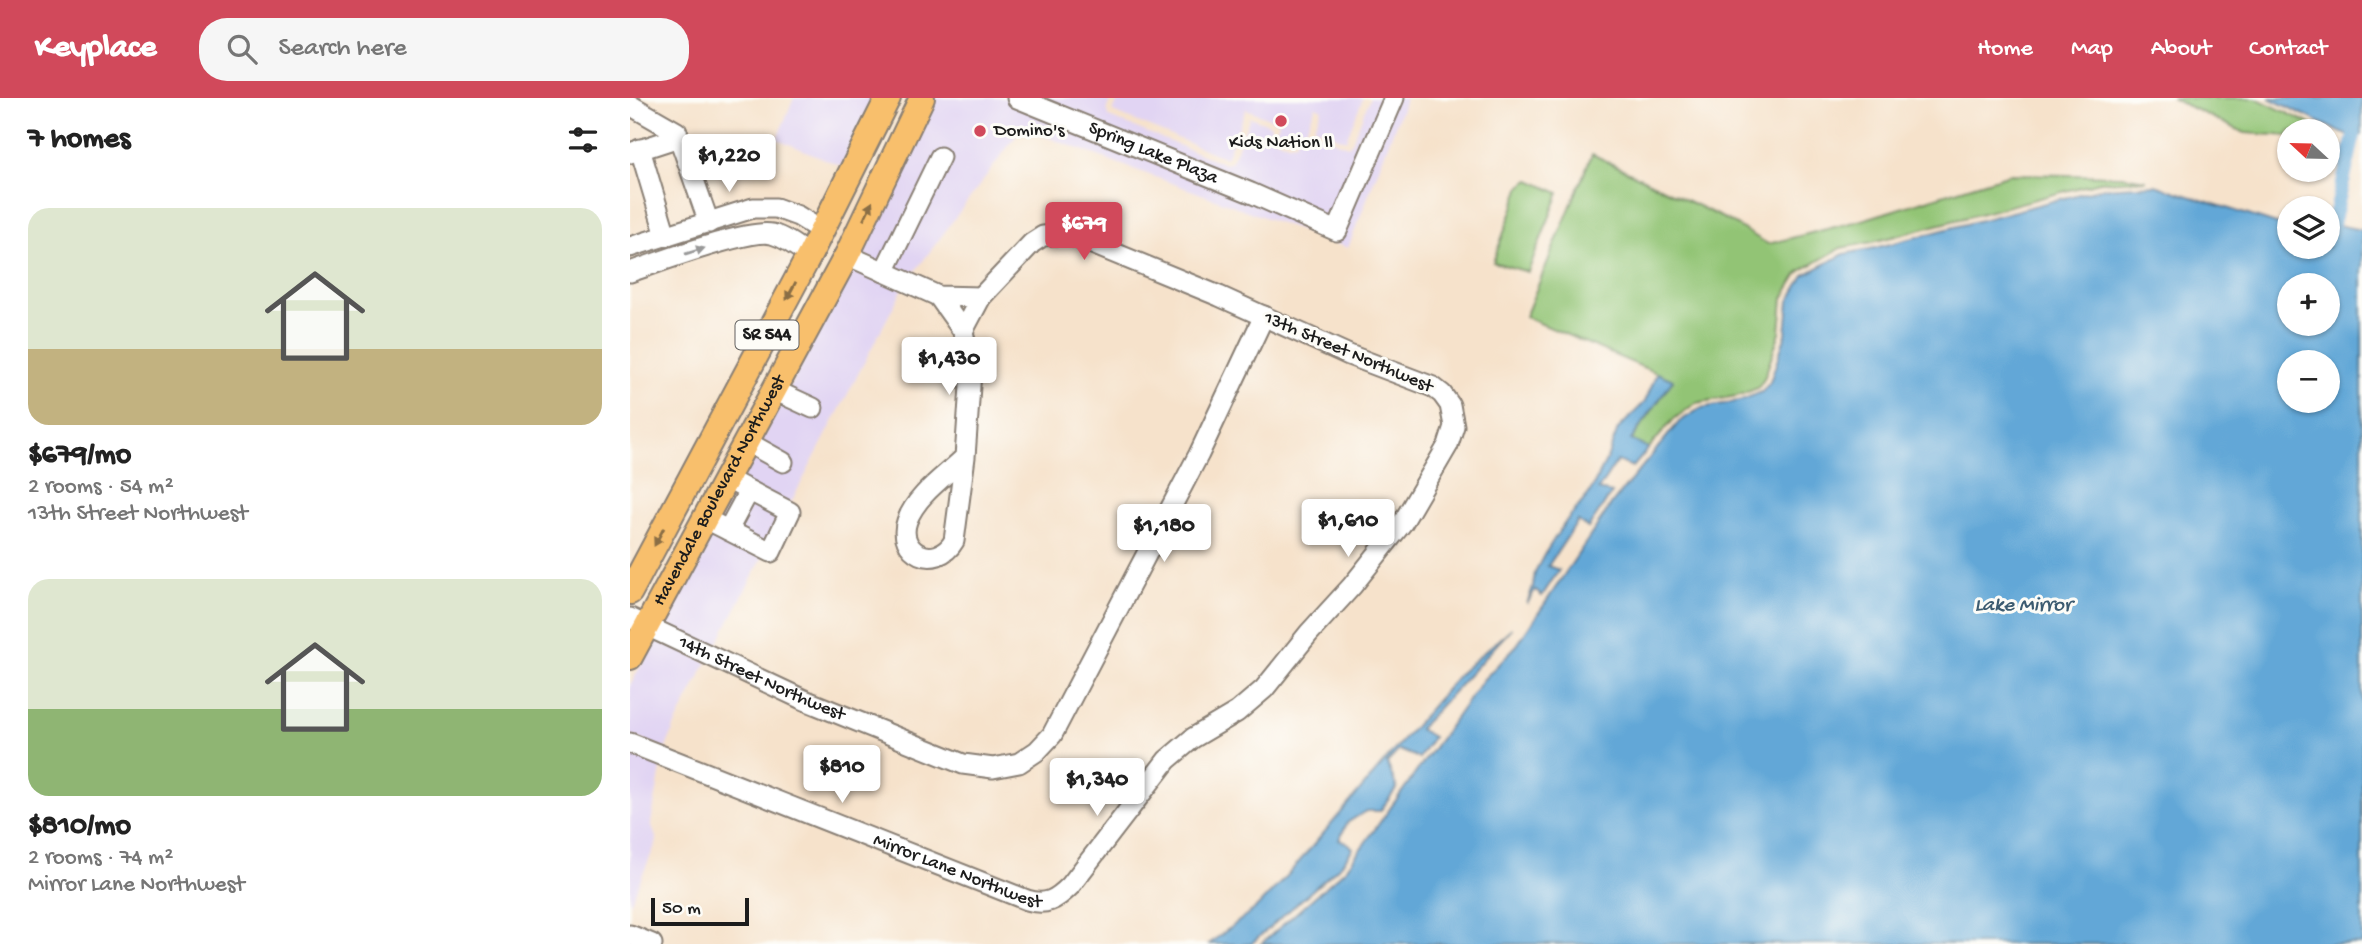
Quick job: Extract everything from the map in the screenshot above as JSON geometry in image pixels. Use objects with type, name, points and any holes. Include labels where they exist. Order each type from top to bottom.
[{"type":"main road","name":"Havendale Boulevard Northwest","points":[[630,592],[809,256],[888,98]]},
{"type":"main road","name":"Havendale Boulevard Northwest","points":[[630,657],[639,623],[706,519],[847,256],[922,98]]},
{"type":"main road","points":[[844,186],[840,242],[847,256]]},
{"type":"main road","points":[[803,337],[826,262],[822,231]]},
{"type":"street","name":"Spring Lake Plaza","points":[[1017,98],[1251,192],[1337,231],[1394,98]]},
{"type":"street","points":[[630,105],[677,132],[709,223]]},
{"type":"street","points":[[666,236],[635,151],[679,137]]},
{"type":"street","points":[[884,272],[940,157]]},
{"type":"street","points":[[630,247],[752,208],[776,208],[798,216],[822,231]]},
{"type":"street","points":[[630,272],[734,237],[770,233],[794,244],[809,256]]},
{"type":"street","name":"13th Street Northwest","points":[[963,331],[981,297],[1032,243],[1043,236],[1068,234],[1264,316],[1349,355],[1433,387],[1442,394],[1453,412],[1454,426],[1448,445],[1394,533],[1264,690],[1237,712],[1193,738],[1167,760],[1070,886],[1051,902]]},
{"type":"street","points":[[847,256],[938,296],[981,297]]},
{"type":"street","points":[[938,296],[963,331],[971,372],[965,457],[954,541],[942,555],[923,556],[913,550],[908,541],[906,522],[921,499],[965,457]]},
{"type":"street","name":"14th Street Northwest","points":[[639,623],[814,704],[963,764],[993,768],[1015,764],[1037,751],[1052,736],[1199,454],[1264,316]]},
{"type":"street","points":[[774,390],[813,408]]},
{"type":"street","points":[[747,442],[783,462]]},
{"type":"street","points":[[706,519],[771,552],[790,512],[727,479]]},
{"type":"street","points":[[728,530],[749,491]]},
{"type":"street","name":"Mirror Lane Northwest","points":[[630,743],[1027,900],[1038,904],[1051,902]]},
{"type":"street","points":[[630,935],[652,944]]},
{"type":"shaded area","points":[[794,98],[875,98],[844,167],[777,139]]},
{"type":"shaded area","points":[[935,98],[1111,98],[1107,110],[1109,117],[1225,164],[1232,161],[1250,117],[1271,125],[1270,136],[1288,144],[1295,143],[1299,135],[1307,137],[1312,132],[1348,146],[1370,98],[1406,98],[1348,248],[1022,128],[911,277],[860,254],[895,191]]},
{"type":"shaded area","points":[[1119,98],[1363,98],[1346,140],[1314,127],[1322,109],[1316,106],[1305,131],[1295,127],[1290,139],[1275,133],[1279,122],[1246,109],[1226,158],[1113,112]]},
{"type":"shaded area","points":[[854,266],[903,288],[714,650],[662,627]]},
{"type":"shaded area","points":[[656,639],[707,662],[665,750],[630,735],[630,685]]},
{"type":"shaded area","points":[[630,750],[662,763],[651,823],[657,841],[630,904]]},
{"type":"green space","points":[[2171,98],[2256,98],[2300,119],[2277,119],[2277,135],[2245,133]]},
{"type":"green space","points":[[1592,154],[1731,222],[1768,244],[1862,220],[2010,174],[2123,176],[2146,180],[2100,182],[1841,248],[1799,272],[1783,298],[1780,332],[1764,379],[1758,388],[1737,396],[1696,403],[1674,419],[1649,448],[1631,441],[1673,380],[1525,317]]},
{"type":"green space","points":[[1530,180],[1559,193],[1528,272],[1493,262],[1521,186]]},
{"type":"water","points":[[2269,98],[2362,98],[2362,135],[2348,136],[2340,132],[2340,119],[2313,119]]},
{"type":"water","name":"Lake Mirror","points":[[2155,185],[2277,224],[2277,259],[2340,259],[2340,225],[2362,230],[2362,944],[1261,944],[1346,869],[1483,680],[1517,645],[1613,502],[1679,422],[1701,408],[1739,401],[1762,392],[1770,382],[1786,334],[1789,301],[1804,275],[1844,254],[2102,188]]},
{"type":"water","points":[[1657,373],[1673,380],[1631,440],[1649,448],[1633,467],[1617,461],[1598,490],[1612,493],[1588,528],[1578,521],[1548,566],[1559,570],[1542,596],[1535,590],[1527,604],[1535,572],[1544,555],[1563,525],[1589,494],[1607,459],[1618,429],[1645,402]]},
{"type":"water","points":[[1512,628],[1419,729],[1433,737],[1419,758],[1399,750],[1387,763],[1397,788],[1380,811],[1366,811],[1347,823],[1339,840],[1353,848],[1341,865],[1251,944],[1209,944],[1256,908],[1287,876],[1461,672]]},
{"type":"waterway","points":[[2340,196],[2354,136]]},
{"type":"place","name":"Kids Nation ll","points":[[1281,121]]},
{"type":"place","name":"Domino's","points":[[980,131]]}]
